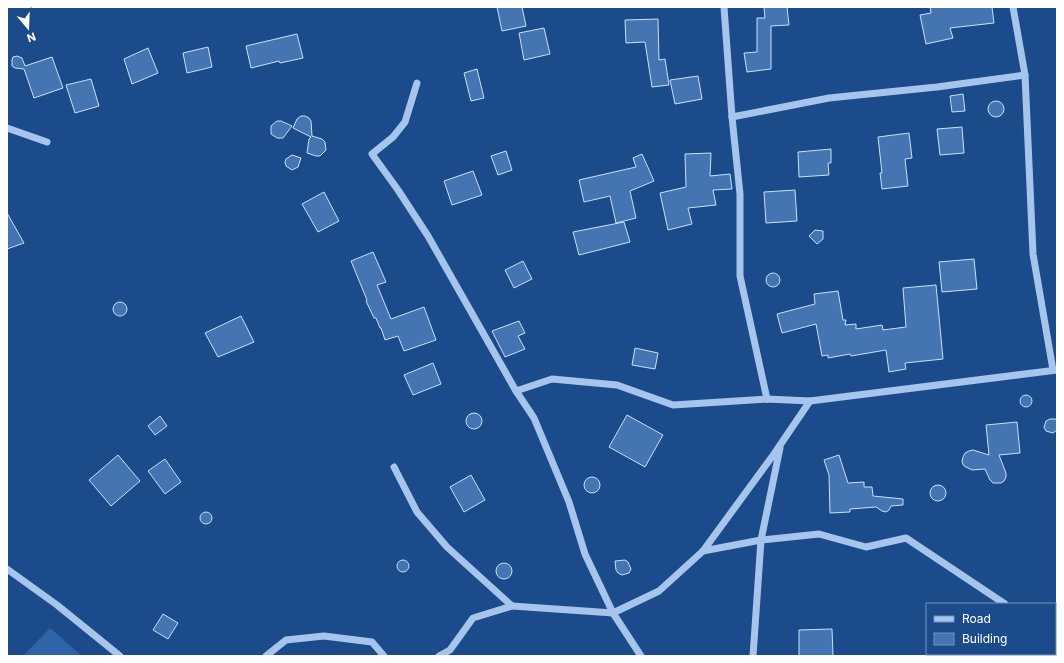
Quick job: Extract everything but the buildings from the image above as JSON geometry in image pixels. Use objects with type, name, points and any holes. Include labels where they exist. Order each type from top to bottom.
[{"type":"street","points":[[724,7],[732,117],[740,194],[740,276],[767,400]]},
{"type":"street","points":[[516,391],[552,379],[617,385],[673,405],[767,400],[810,401],[1055,370],[1033,254],[1025,75],[1014,7]]},
{"type":"street","points":[[732,117],[830,98],[937,87],[1025,75]]},
{"type":"street","points":[[417,83],[405,122],[393,138],[372,154],[428,236],[516,391],[534,418],[569,502],[585,554],[613,613],[641,656]]},
{"type":"street","points":[[7,128],[47,142]]},
{"type":"street","points":[[438,656],[450,650],[473,618],[512,606],[613,613],[659,591],[703,551],[810,401]]},
{"type":"street","points":[[753,656],[761,540],[780,444]]},
{"type":"street","points":[[394,467],[417,512],[447,548],[512,606]]},
{"type":"street","points":[[703,551],[761,540],[819,534],[866,547],[906,538],[1004,603]]},
{"type":"street","points":[[7,569],[57,605],[120,656]]},
{"type":"street","points":[[266,656],[286,640],[324,636],[372,642],[384,656]]},
{"type":"shaded area","points":[[50,628],[82,656],[23,656]]}]
